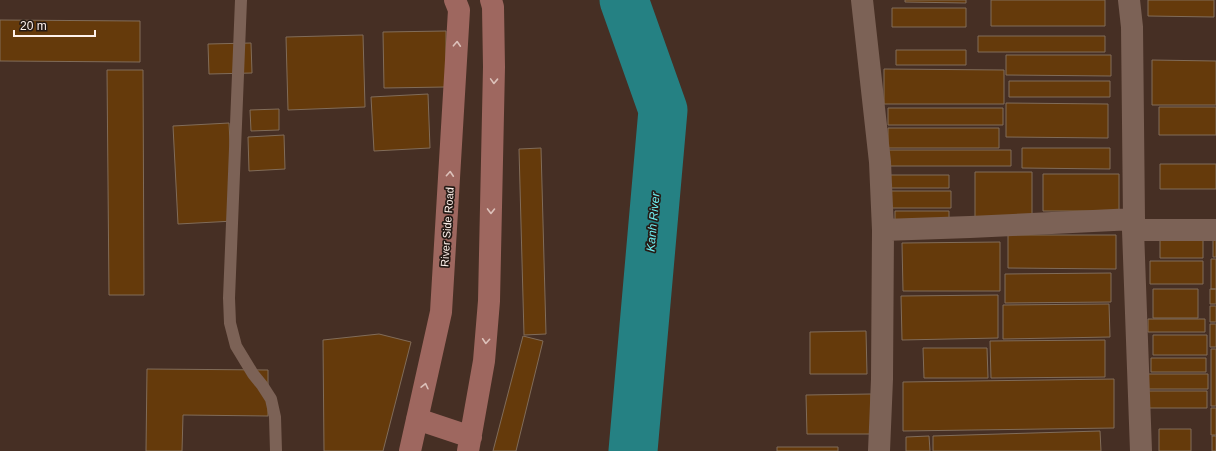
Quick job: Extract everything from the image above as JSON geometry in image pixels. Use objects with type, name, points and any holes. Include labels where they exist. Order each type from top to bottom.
[{"type":"main road","name":"River Side Road","points":[[410,451],[441,312],[459,10],[455,0]]},
{"type":"main road","points":[[417,419],[469,444],[484,361],[489,301],[494,67],[493,7],[491,0]]},
{"type":"street","points":[[862,0],[880,162],[883,230],[882,379],[879,451]]},
{"type":"street","points":[[1129,0],[1132,27],[1133,225],[1141,451]]},
{"type":"street","points":[[883,230],[1133,225],[1216,230]]},
{"type":"lane","points":[[241,0],[229,298],[230,324],[236,346],[241,356],[271,399],[275,417],[276,451]]},
{"type":"building","points":[[905,0],[966,0],[966,3],[905,2]]},
{"type":"building","points":[[991,0],[1105,0],[1105,26],[991,26]]},
{"type":"building","points":[[1148,0],[1214,0],[1214,17],[1148,16]]},
{"type":"building","points":[[892,8],[966,8],[966,27],[892,27]]},
{"type":"building","points":[[0,20],[140,21],[140,62],[0,61]]},
{"type":"building","points":[[446,31],[446,87],[384,88],[383,32]]},
{"type":"building","points":[[363,35],[365,107],[288,110],[286,37]]},
{"type":"building","points":[[978,36],[1105,36],[1105,52],[978,52]]},
{"type":"building","points":[[251,43],[252,73],[209,74],[208,44]]},
{"type":"building","points":[[896,50],[966,50],[966,65],[896,65]]},
{"type":"building","points":[[1006,55],[1111,55],[1111,76],[1006,75]]},
{"type":"building","points":[[1152,60],[1216,61],[1216,105],[1152,105]]},
{"type":"building","points":[[884,69],[1004,70],[1004,104],[884,104]]},
{"type":"building","points":[[107,70],[143,70],[144,295],[109,295]]},
{"type":"building","points":[[1009,81],[1110,81],[1110,97],[1009,97]]},
{"type":"building","points":[[428,94],[430,148],[374,151],[371,97]]},
{"type":"building","points":[[1006,103],[1108,104],[1108,138],[1006,137]]},
{"type":"building","points":[[1159,107],[1216,107],[1216,135],[1159,135]]},
{"type":"building","points":[[888,108],[1003,108],[1003,125],[888,125]]},
{"type":"building","points":[[279,109],[279,130],[251,131],[250,110]]},
{"type":"building","points":[[229,123],[234,221],[178,224],[173,126]]},
{"type":"building","points":[[888,128],[999,128],[999,148],[888,148]]},
{"type":"building","points":[[284,135],[285,169],[249,171],[248,137]]},
{"type":"building","points":[[541,148],[546,334],[524,335],[519,149]]},
{"type":"building","points":[[1022,148],[1110,148],[1110,169],[1022,168]]},
{"type":"building","points":[[885,150],[1011,150],[1011,166],[885,166]]},
{"type":"building","points":[[1160,164],[1216,164],[1216,189],[1160,189]]},
{"type":"building","points":[[975,172],[1032,172],[1032,218],[975,218]]},
{"type":"building","points":[[1043,174],[1119,174],[1119,211],[1043,211]]},
{"type":"building","points":[[890,175],[949,175],[949,188],[890,188]]},
{"type":"building","points":[[890,191],[951,191],[951,208],[890,208]]},
{"type":"building","points":[[895,211],[949,211],[949,226],[895,226]]},
{"type":"building","points":[[1008,235],[1116,235],[1116,269],[1008,268]]},
{"type":"building","points":[[1213,237],[1216,237],[1216,257],[1213,257]]},
{"type":"building","points":[[1160,240],[1203,240],[1203,258],[1160,258]]},
{"type":"building","points":[[1000,242],[1000,291],[903,291],[902,243]]},
{"type":"building","points":[[1211,259],[1216,259],[1216,289],[1211,289]]},
{"type":"building","points":[[1150,261],[1203,261],[1203,284],[1150,284]]},
{"type":"building","points":[[1111,273],[1111,302],[1005,303],[1005,274]]},
{"type":"building","points":[[1153,289],[1198,289],[1198,318],[1153,318]]},
{"type":"building","points":[[1210,289],[1216,289],[1216,304],[1210,304]]},
{"type":"building","points":[[998,295],[998,338],[902,340],[901,296]]},
{"type":"building","points":[[1109,304],[1110,337],[1003,339],[1003,305]]},
{"type":"building","points":[[1210,306],[1216,306],[1216,322],[1210,322]]},
{"type":"building","points":[[1148,319],[1205,319],[1205,332],[1148,332]]},
{"type":"building","points":[[1210,324],[1216,324],[1216,347],[1210,347]]},
{"type":"building","points":[[866,331],[867,374],[810,374],[810,332]]},
{"type":"building","points":[[379,334],[411,342],[383,451],[324,451],[323,340]]},
{"type":"building","points":[[1153,335],[1207,335],[1207,355],[1153,355]]},
{"type":"building","points":[[523,336],[543,341],[516,451],[493,451]]},
{"type":"building","points":[[1105,340],[1105,377],[991,378],[990,341]]},
{"type":"building","points":[[923,348],[987,348],[988,378],[924,378]]},
{"type":"building","points":[[1211,349],[1216,349],[1216,406],[1211,406]]},
{"type":"building","points":[[1151,358],[1206,358],[1206,372],[1151,372]]},
{"type":"building","points":[[147,369],[268,370],[268,416],[183,415],[182,451],[146,451]]},
{"type":"building","points":[[1147,374],[1208,374],[1208,389],[1147,389]]},
{"type":"building","points":[[1114,379],[1114,428],[903,431],[903,382]]},
{"type":"building","points":[[1148,391],[1207,391],[1207,408],[1148,408]]},
{"type":"building","points":[[871,394],[871,434],[807,434],[806,395]]},
{"type":"building","points":[[1211,408],[1216,408],[1216,435],[1211,435]]},
{"type":"building","points":[[1159,429],[1191,429],[1191,451],[1159,451]]},
{"type":"building","points":[[1100,431],[1101,451],[933,451],[933,436]]},
{"type":"building","points":[[929,436],[930,451],[906,451],[906,437]]},
{"type":"building","points":[[1212,436],[1216,436],[1216,451],[1212,451]]},
{"type":"building","points":[[777,447],[838,447],[838,451],[777,451]]},
{"type":"waterway","name":"Kanh River","points":[[624,0],[663,110],[633,451]]}]
